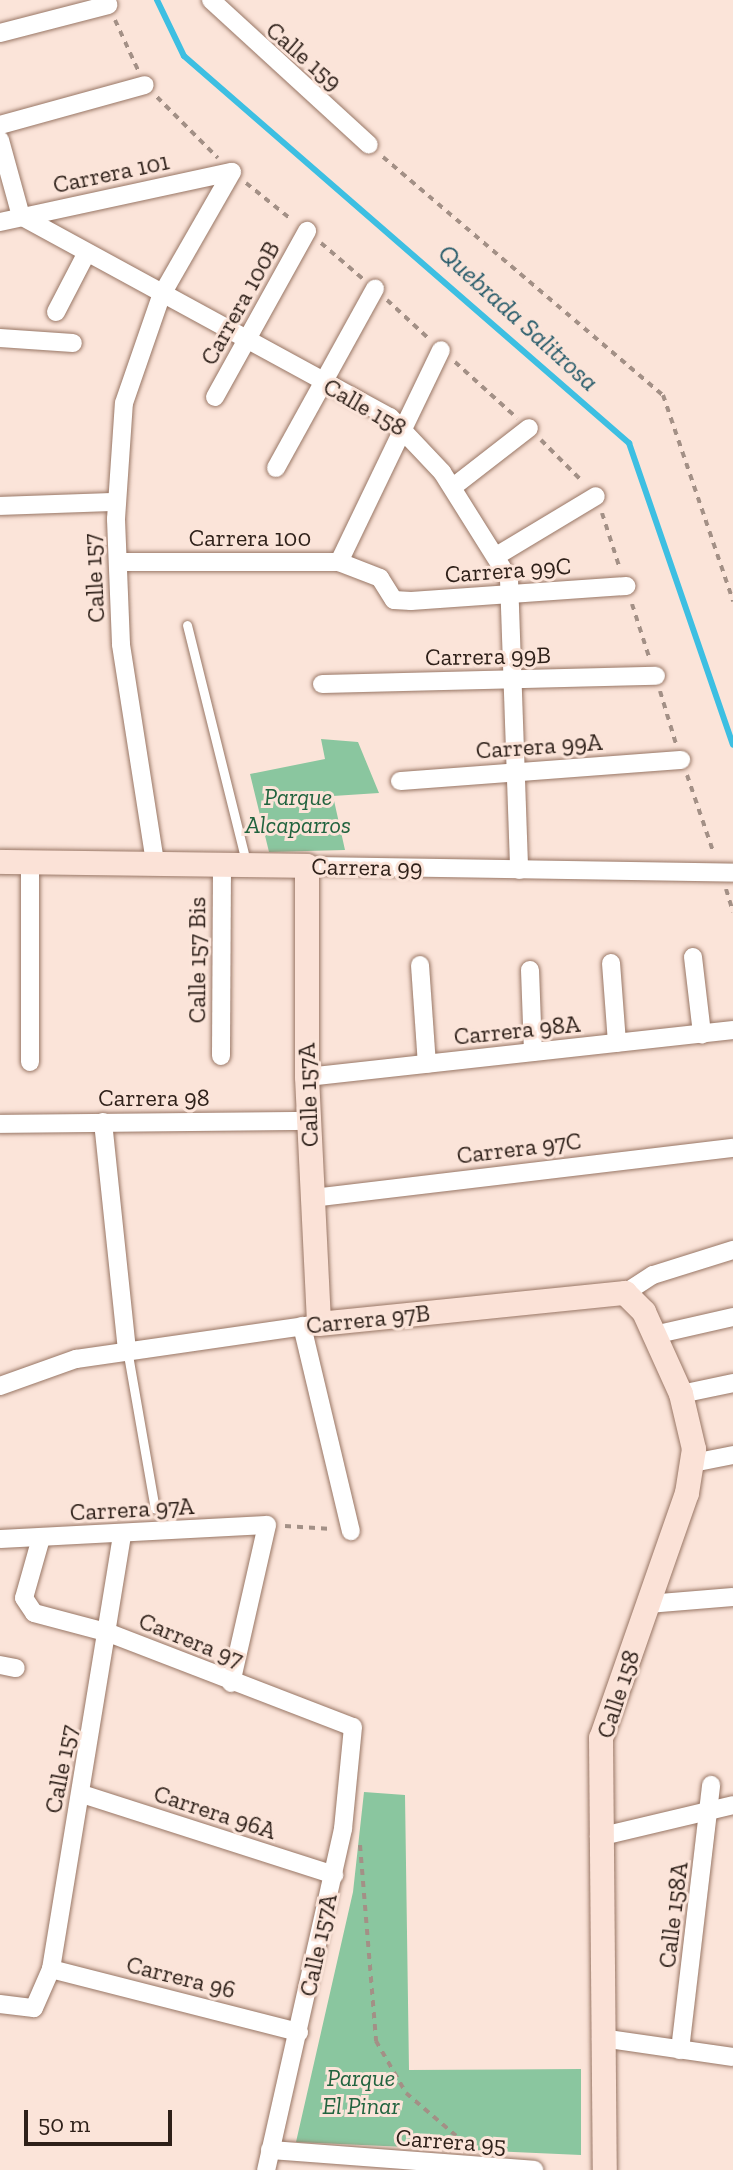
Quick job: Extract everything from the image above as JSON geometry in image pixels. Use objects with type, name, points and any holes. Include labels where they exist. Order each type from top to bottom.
[{"type":"street","name":"Calle 159","points":[[211,0],[369,145]]},
{"type":"street","points":[[0,33],[108,5]]},
{"type":"street","points":[[0,125],[145,85]]},
{"type":"street","points":[[0,140],[21,216]]},
{"type":"street","name":"Carrera 101","points":[[0,222],[232,172]]},
{"type":"street","name":"Calle 157","points":[[155,862],[121,644],[117,502],[124,403],[161,296],[232,172]]},
{"type":"street","name":"Calle 158","points":[[21,216],[85,256],[402,426],[453,487],[498,555],[510,595],[519,870]]},
{"type":"street","name":"Carrera 100B","points":[[215,397],[307,231]]},
{"type":"street","points":[[56,312],[85,256]]},
{"type":"street","points":[[276,468],[375,289]]},
{"type":"street","points":[[0,338],[73,343]]},
{"type":"street","name":"Carrera 100","points":[[118,562],[339,562],[441,350]]},
{"type":"street","points":[[453,487],[529,428]]},
{"type":"street","points":[[498,555],[596,496]]},
{"type":"street","points":[[0,506],[117,502]]},
{"type":"street","name":"Carrera 99C","points":[[339,562],[380,578],[394,600],[626,586]]},
{"type":"street","name":"Carrera 99B","points":[[322,684],[656,676]]},
{"type":"street","name":"Carrera 99A","points":[[400,781],[681,760]]},
{"type":"street","name":"Carrera 99","points":[[0,862],[727,873]]},
{"type":"street","points":[[30,862],[30,1062]]},
{"type":"street","name":"Calle 157 Bis","points":[[221,1056],[222,865]]},
{"type":"street","name":"Calle 157A","points":[[307,866],[307,1077],[312,1198],[310,1325],[351,1531]]},
{"type":"street","points":[[693,957],[702,1034]]},
{"type":"street","points":[[611,963],[617,1043]]},
{"type":"street","points":[[420,965],[427,1064]]},
{"type":"street","points":[[530,970],[533,1052]]},
{"type":"street","name":"Carrera 98A","points":[[307,1077],[733,1030]]},
{"type":"street","name":"Carrera 98","points":[[0,1124],[309,1121]]},
{"type":"street","points":[[103,1122],[127,1349]]},
{"type":"street","name":"Carrera 97C","points":[[312,1198],[733,1148]]},
{"type":"street","name":"Carrera 97B","points":[[0,1386],[127,1349],[310,1325],[625,1293],[653,1275],[733,1250]]},
{"type":"street","name":"Calle 158","points":[[605,2170],[599,1837],[601,1738],[693,1463],[681,1394],[654,1335],[625,1293]]},
{"type":"street","points":[[654,1335],[733,1317]]},
{"type":"street","points":[[681,1394],[733,1383]]},
{"type":"street","points":[[693,1463],[733,1455]]},
{"type":"street","points":[[231,1683],[267,1525]]},
{"type":"street","name":"Carrera 97A","points":[[0,1539],[267,1525]]},
{"type":"street","name":"Calle 157","points":[[0,2004],[34,2008],[51,1969],[109,1633],[122,1534]]},
{"type":"street","name":"Carrera 97","points":[[41,1538],[24,1598],[34,1613],[109,1633],[231,1683],[347,1721]]},
{"type":"street","points":[[648,1604],[733,1597]]},
{"type":"street","name":"Calle 157A","points":[[266,2170],[343,1829],[356,1738],[347,1721]]},
{"type":"street","name":"Calle 158A","points":[[680,2050],[711,1785]]},
{"type":"street","name":"Carrera 96A","points":[[82,1794],[334,1875]]},
{"type":"street","points":[[599,1837],[733,1805]]},
{"type":"street","name":"Carrera 96","points":[[51,1969],[299,2032]]},
{"type":"street","points":[[601,2038],[680,2050],[731,2051]]},
{"type":"street","name":"Carrera 95","points":[[270,2150],[475,2169],[534,2170]]},
{"type":"lane","points":[[187,625],[246,866]]},
{"type":"lane","points":[[127,1349],[155,1509]]},
{"type":"path","points":[[108,5],[145,85],[232,172],[375,289],[529,428],[596,496],[681,760],[727,873],[733,912]]},
{"type":"path","points":[[369,145],[663,395],[733,601]]},
{"type":"path","points":[[267,1525],[351,1531]]},
{"type":"path","points":[[343,1829],[359,1832],[376,2041],[406,2093],[475,2150],[475,2169]]},
{"type":"green space","name":"Parque Alcaparros","points":[[321,739],[358,742],[379,793],[333,796],[345,850],[269,852],[250,774],[325,759]]},
{"type":"green space","name":"Parque El Pinar","points":[[364,1792],[405,1795],[409,2070],[581,2069],[581,2155],[296,2142],[353,1892]]},
{"type":"waterway","name":"Quebrada Salitrosa","points":[[157,0],[184,56],[629,443],[733,745]]}]
